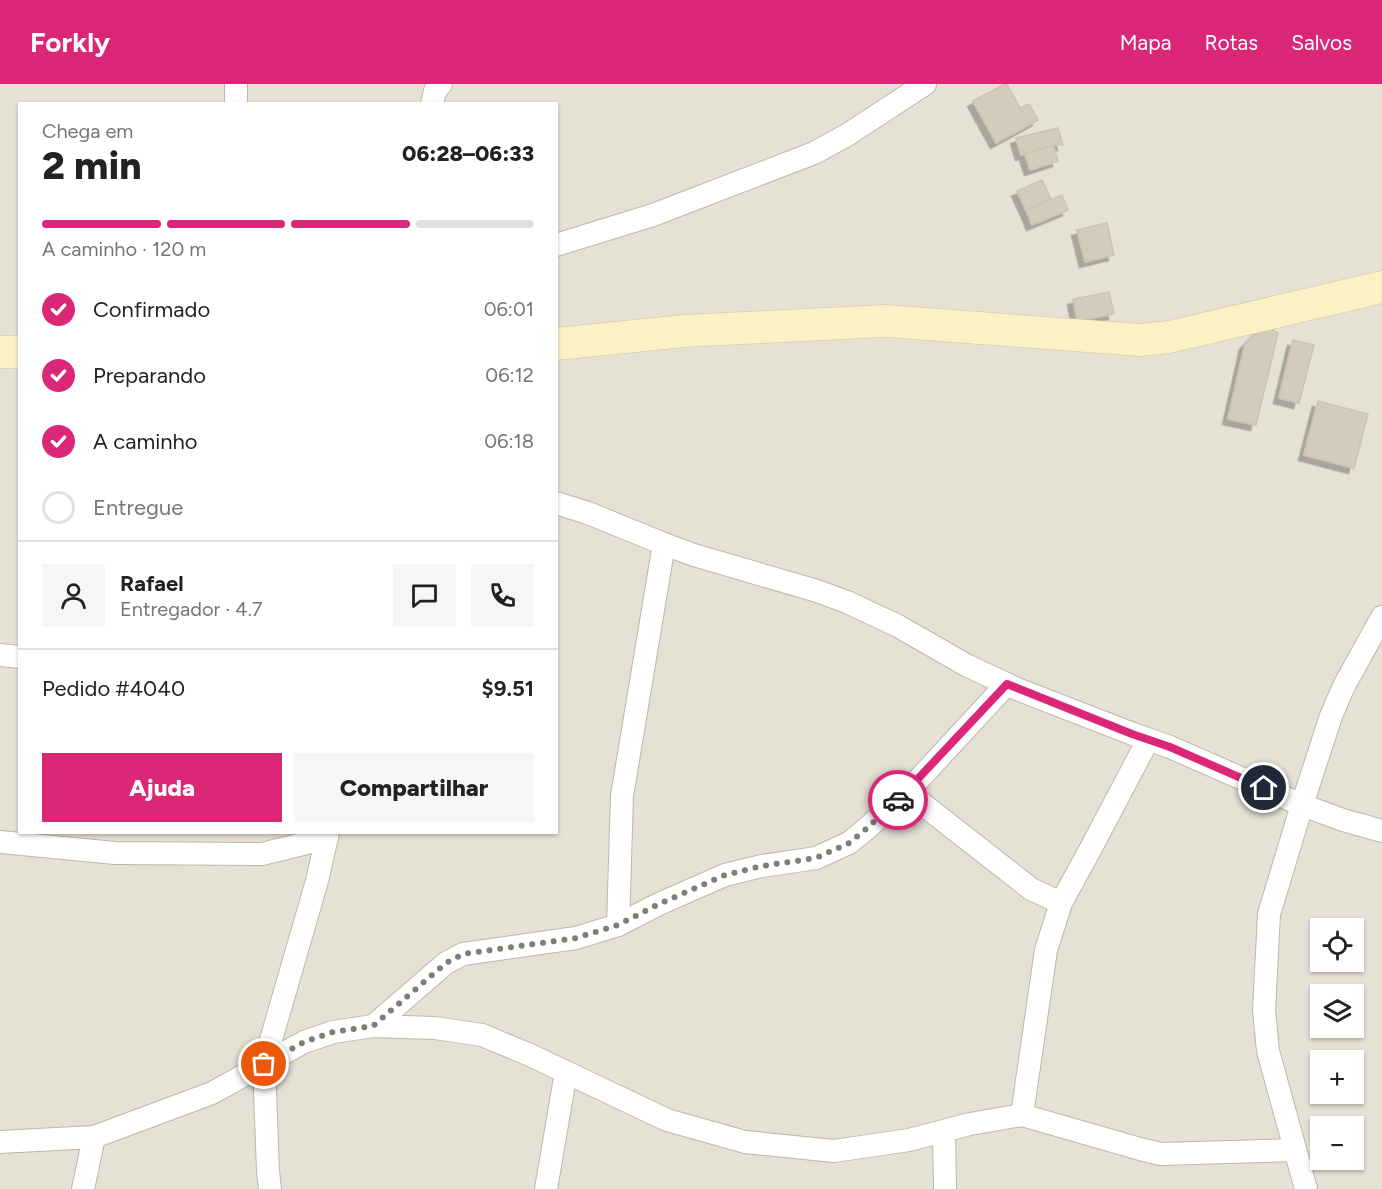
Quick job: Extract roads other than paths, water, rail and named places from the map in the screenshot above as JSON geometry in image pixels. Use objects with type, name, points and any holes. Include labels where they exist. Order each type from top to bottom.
[{"type":"street","points":[[236,84],[236,102]]},
{"type":"street","points":[[432,102],[435,92],[441,84]]},
{"type":"street","points":[[558,244],[653,215],[814,153],[847,135],[926,84]]},
{"type":"street","points":[[558,344],[684,331],[886,321],[1140,340],[1169,337],[1382,287]]},
{"type":"street","points":[[0,352],[18,352]]},
{"type":"street","points":[[558,504],[588,513],[694,555],[847,602],[898,626],[966,665],[1007,684],[1170,747],[1302,805],[1342,820],[1382,831]]},
{"type":"street","points":[[618,925],[622,796],[664,544]]},
{"type":"street","points":[[1306,1189],[1268,1051],[1264,1010],[1269,914],[1331,716],[1344,686],[1382,617]]},
{"type":"street","points":[[0,655],[18,657]]},
{"type":"street","points":[[373,1026],[446,963],[463,954],[576,938],[618,925],[725,875],[762,866],[816,858],[849,843],[907,792],[1007,684]]},
{"type":"street","points":[[1022,1115],[1046,950],[1061,903],[1148,740]]},
{"type":"street","points":[[907,792],[1031,889],[1061,903]]},
{"type":"street","points":[[0,842],[116,853],[262,854],[327,835],[317,881],[264,1064],[270,1189]]},
{"type":"street","points":[[0,1142],[94,1137],[212,1093],[304,1042],[333,1032],[373,1026],[435,1028],[482,1035],[667,1120],[745,1142],[834,1151],[909,1140],[970,1124],[1022,1115],[1161,1154],[1295,1150]]},
{"type":"street","points":[[546,1189],[566,1072]]},
{"type":"street","points":[[944,1131],[945,1189]]},
{"type":"street","points":[[83,1189],[94,1137]]}]
